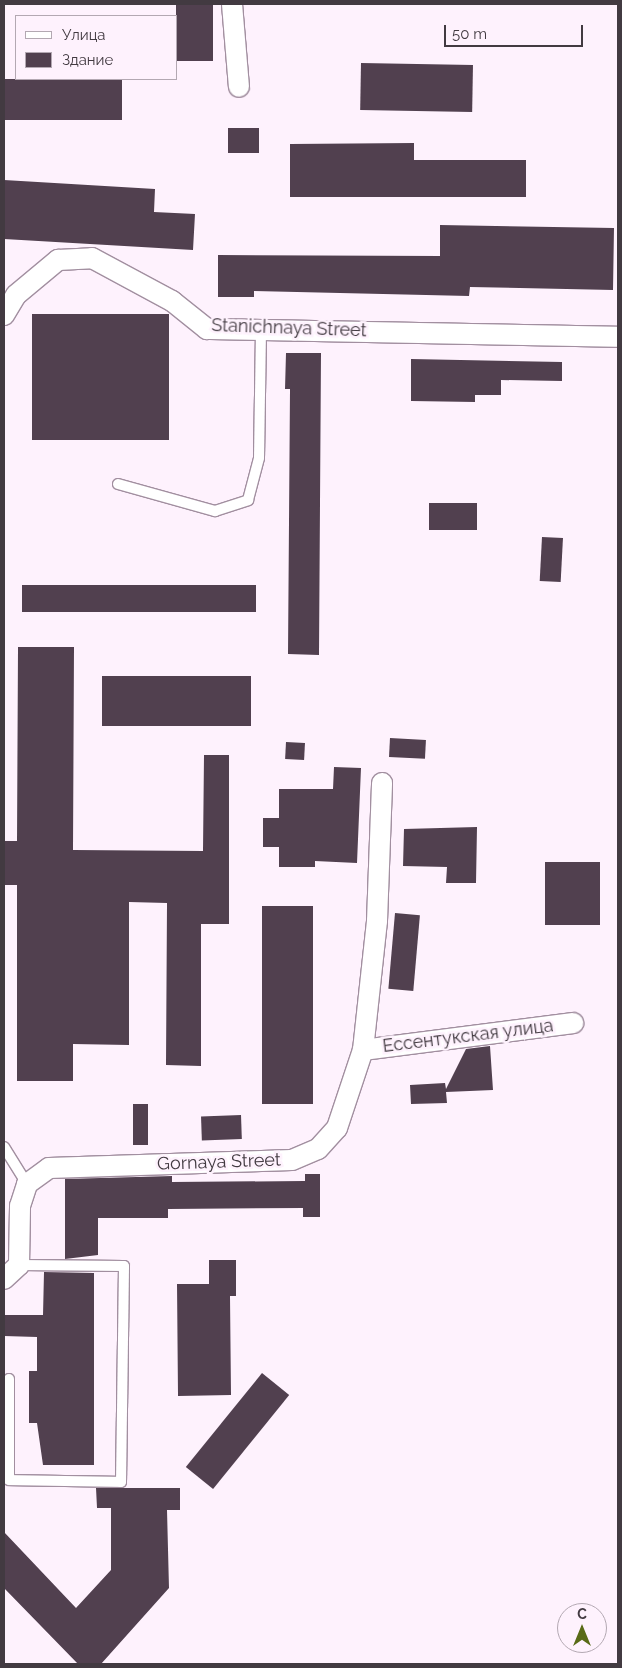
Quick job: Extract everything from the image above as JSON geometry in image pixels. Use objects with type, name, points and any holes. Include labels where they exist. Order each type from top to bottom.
[{"type":"street","points":[[232,4],[239,87]]},
{"type":"street","name":"Stanichnaya Street","points":[[4,315],[16,295],[58,260],[92,258],[172,301],[207,329],[618,337]]},
{"type":"street","name":"Gornaya Street","points":[[27,1184],[49,1168],[292,1160],[318,1149],[337,1128],[363,1050],[377,921],[382,783]]},
{"type":"street","name":"Ессентукская улица","points":[[363,1050],[573,1023]]},
{"type":"street","points":[[4,1279],[19,1265],[20,1206],[27,1184]]},
{"type":"lane","points":[[118,484],[215,510],[248,500],[259,458],[261,330]]},
{"type":"lane","points":[[4,1147],[27,1184]]},
{"type":"lane","points":[[9,1379],[9,1480],[120,1482],[124,1266],[19,1265]]},
{"type":"building","points":[[176,4],[213,4],[213,61],[178,61],[178,15],[176,15]]},
{"type":"building","points":[[361,63],[473,65],[472,112],[360,110]]},
{"type":"building","points":[[4,79],[122,80],[122,120],[4,120]]},
{"type":"building","points":[[228,128],[259,128],[259,153],[228,153]]},
{"type":"building","points":[[414,143],[414,160],[526,160],[526,197],[290,197],[290,144]]},
{"type":"building","points":[[4,180],[155,189],[154,212],[195,214],[193,250],[4,239]]},
{"type":"building","points":[[440,225],[614,228],[613,290],[470,287],[469,296],[254,291],[254,297],[218,297],[218,255],[440,256]]},
{"type":"building","points":[[32,314],[169,314],[169,440],[32,440]]},
{"type":"building","points":[[286,353],[321,353],[319,655],[288,654],[290,389],[285,389]]},
{"type":"building","points":[[411,359],[562,362],[562,381],[501,380],[501,395],[475,395],[475,402],[411,401]]},
{"type":"building","points":[[429,503],[477,503],[477,530],[429,530]]},
{"type":"building","points":[[542,537],[563,538],[561,582],[540,581]]},
{"type":"building","points":[[22,585],[256,585],[256,612],[22,612]]},
{"type":"building","points":[[18,647],[74,647],[73,850],[203,851],[204,755],[229,755],[229,924],[201,924],[201,1066],[166,1065],[167,903],[129,902],[129,1045],[73,1044],[73,1081],[17,1081],[17,885],[4,885],[4,841],[17,841]]},
{"type":"building","points":[[102,676],[251,676],[251,726],[102,726]]},
{"type":"building","points":[[390,738],[426,740],[425,759],[389,757]]},
{"type":"building","points":[[286,742],[305,743],[304,760],[285,759]]},
{"type":"building","points":[[334,767],[361,768],[357,863],[315,861],[315,867],[279,867],[279,847],[263,847],[263,818],[279,818],[279,789],[333,789]]},
{"type":"building","points":[[477,827],[476,883],[446,883],[447,867],[403,866],[404,829]]},
{"type":"building","points":[[545,862],[600,862],[600,925],[545,925]]},
{"type":"building","points":[[262,906],[313,906],[313,1104],[262,1104]]},
{"type":"building","points":[[395,913],[420,915],[413,991],[388,989]]},
{"type":"building","points":[[490,1046],[493,1090],[446,1092],[447,1103],[411,1104],[410,1085],[445,1083],[446,1089],[466,1049]]},
{"type":"building","points":[[133,1104],[148,1104],[148,1145],[133,1145]]},
{"type":"building","points":[[241,1115],[242,1139],[202,1140],[201,1116]]},
{"type":"building","points":[[305,1174],[320,1174],[320,1217],[303,1217],[303,1208],[168,1209],[168,1218],[98,1218],[98,1255],[65,1259],[65,1179],[172,1176],[172,1182],[305,1181]]},
{"type":"building","points":[[209,1260],[236,1260],[236,1296],[230,1296],[231,1395],[178,1396],[177,1284],[209,1284]]},
{"type":"building","points":[[44,1272],[94,1273],[94,1465],[43,1465],[37,1423],[29,1423],[29,1371],[37,1371],[37,1337],[4,1336],[4,1315],[43,1315]]},
{"type":"building","points":[[262,1373],[289,1395],[213,1489],[186,1467]]},
{"type":"building","points":[[96,1488],[180,1488],[180,1510],[167,1510],[169,1588],[101,1664],[78,1664],[4,1588],[4,1532],[76,1608],[111,1570],[111,1508],[97,1508]]}]
